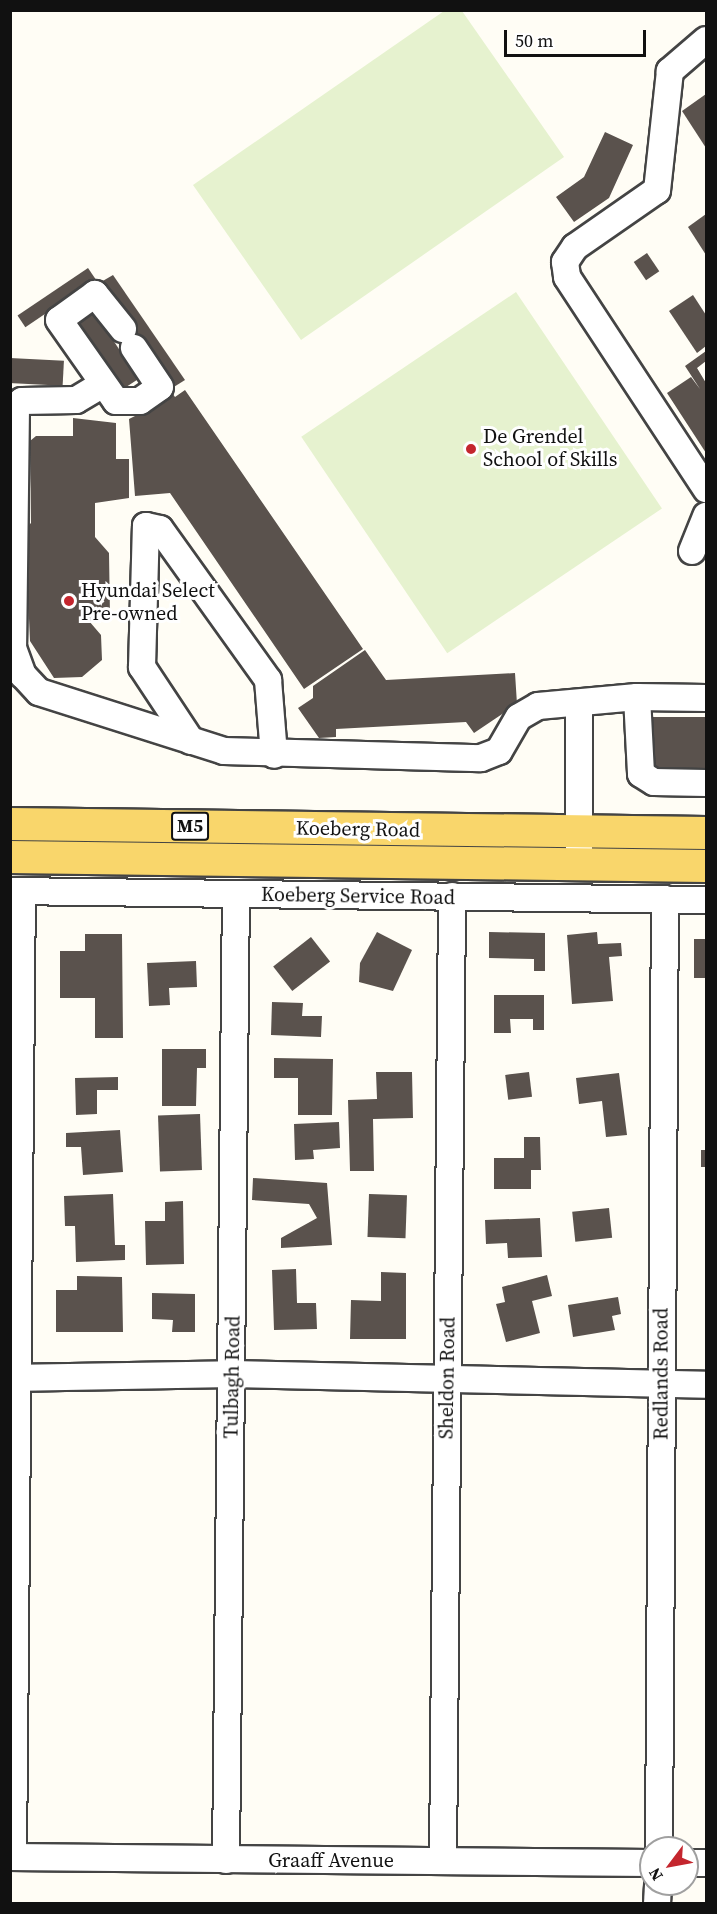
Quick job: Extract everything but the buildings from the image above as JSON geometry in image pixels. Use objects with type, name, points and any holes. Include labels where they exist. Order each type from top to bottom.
[{"type":"main road","name":"Koeberg Road","points":[[10,824],[706,833]]},
{"type":"main road","name":"Koeberg Road","points":[[10,857],[706,866]]},
{"type":"street","points":[[706,40],[670,71],[657,190],[575,247],[564,262],[567,277],[706,489]]},
{"type":"street","points":[[96,294],[129,338],[158,389],[137,402],[118,402],[103,384],[60,324],[60,315],[96,294]]},
{"type":"street","points":[[103,384],[76,400],[22,401],[16,407],[16,661],[39,692],[224,751],[274,755],[481,758],[507,743],[524,713],[538,706],[646,697],[706,698]]},
{"type":"street","points":[[692,551],[706,516]]},
{"type":"street","points":[[191,741],[142,667],[146,526],[160,528],[268,681],[274,755]]},
{"type":"street","points":[[646,697],[667,711],[706,713]]},
{"type":"street","points":[[639,768],[646,697]]},
{"type":"street","points":[[579,704],[579,865]]},
{"type":"street","points":[[639,768],[706,774]]},
{"type":"street","points":[[639,768],[654,782],[706,783]]},
{"type":"street","points":[[12,1857],[16,891]]},
{"type":"street","name":"Koeberg Service Road","points":[[16,891],[706,900]]},
{"type":"street","name":"Tulbagh Road","points":[[226,1860],[236,894]]},
{"type":"street","name":"Sheldon Road","points":[[443,1859],[452,896]]},
{"type":"street","name":"Redlands Road","points":[[659,1836],[665,899]]},
{"type":"street","points":[[14,1378],[232,1374],[706,1384]]},
{"type":"street","name":"Graaff Avenue","points":[[12,1857],[226,1860],[443,1859],[639,1863]]},
{"type":"green space","points":[[444,11],[462,11],[564,157],[301,340],[193,185]]},
{"type":"green space","points":[[516,292],[662,508],[447,653],[301,437]]},
{"type":"place","name":"De Grendel School of Skills","points":[[471,449]]},
{"type":"place","name":"Hyundai Select Pre-owned","points":[[69,601]]}]
